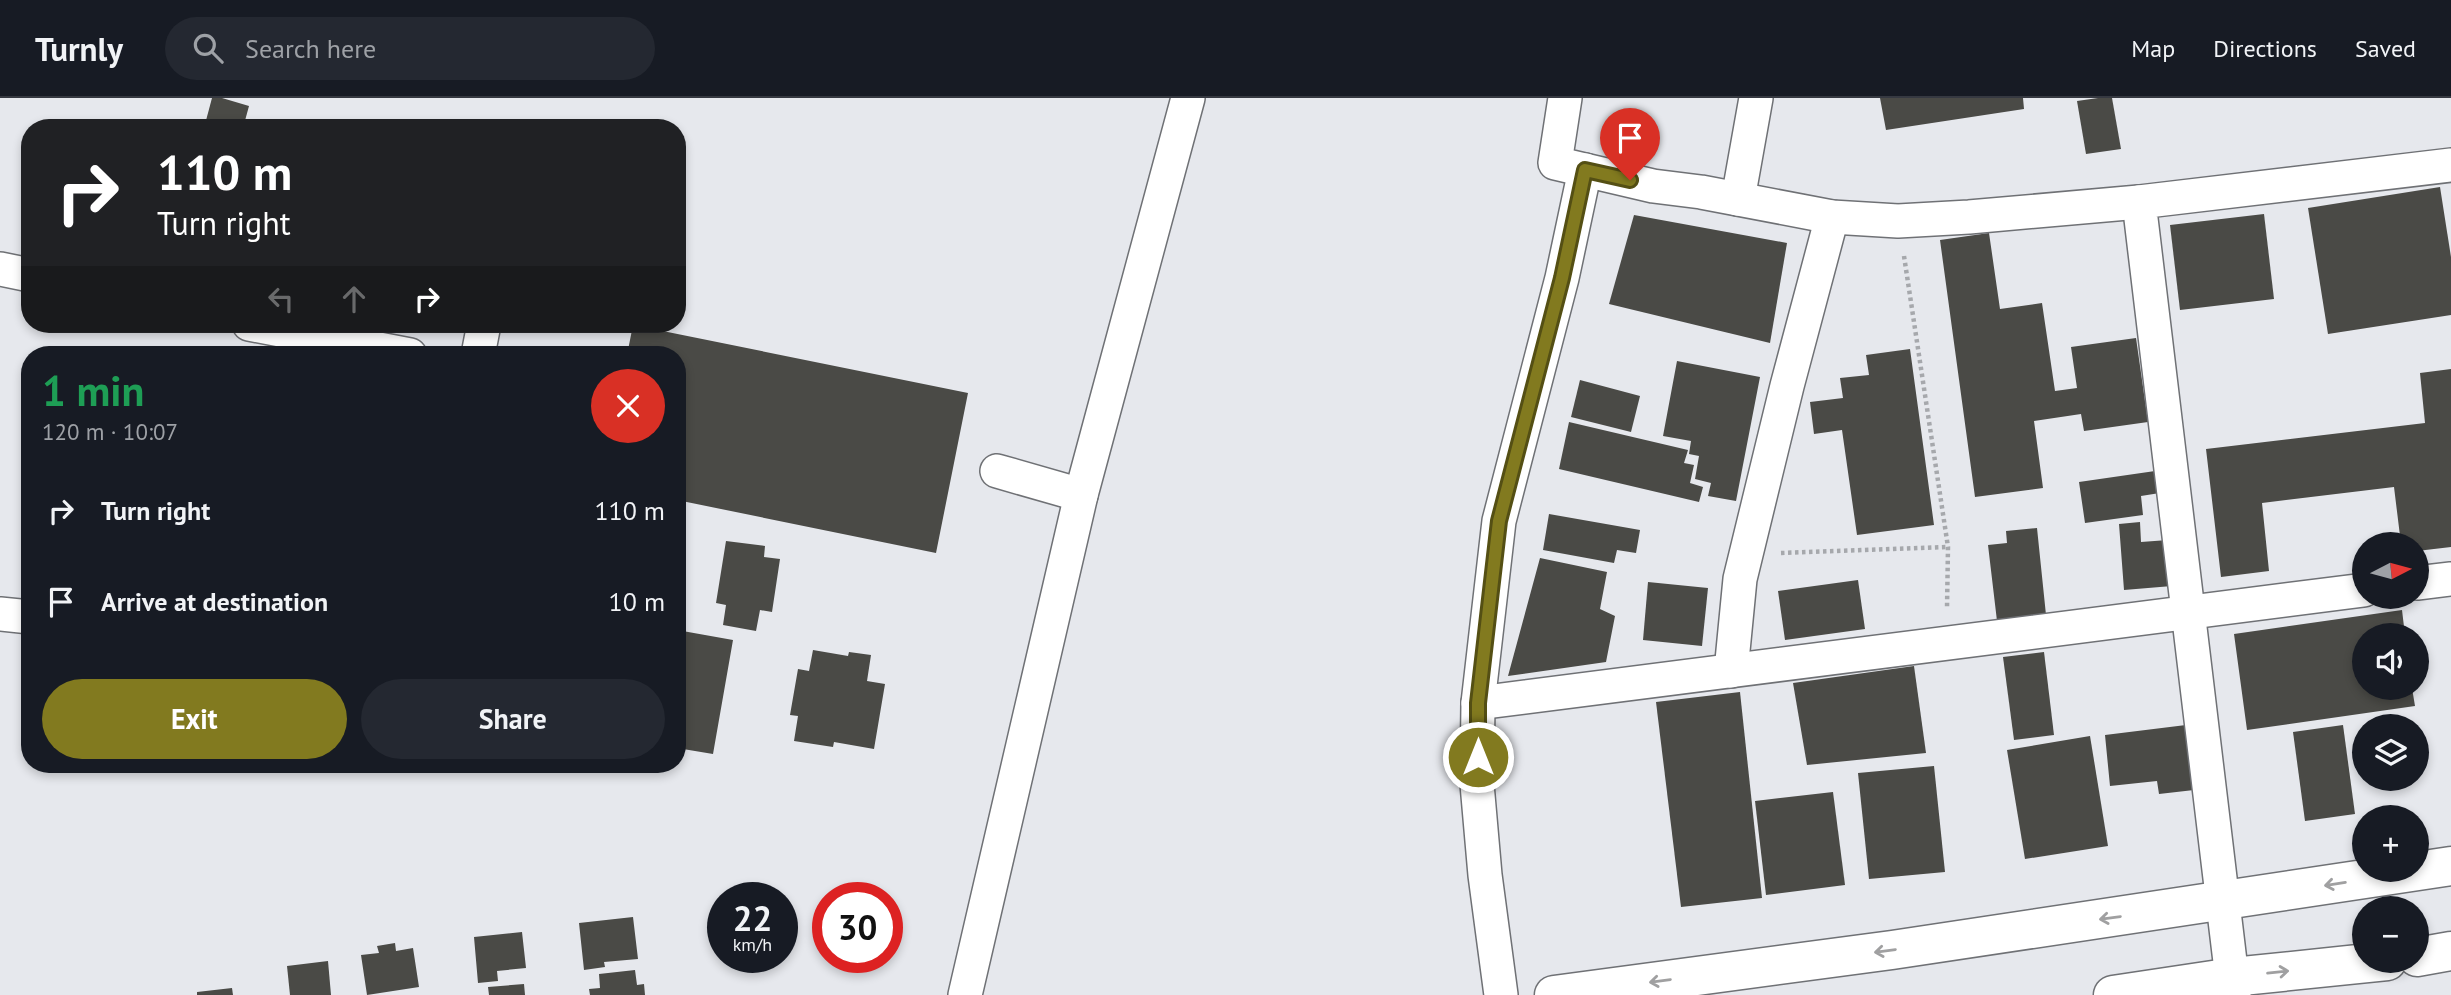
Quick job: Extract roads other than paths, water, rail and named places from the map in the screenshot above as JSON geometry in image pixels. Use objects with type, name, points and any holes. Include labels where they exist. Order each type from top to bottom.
[{"type":"street","points":[[965,995],[1081,495],[1188,98]]},
{"type":"street","points":[[1565,98],[1555,163],[1653,186],[1832,217],[1898,221],[1969,218],[2139,202],[2451,165]]},
{"type":"street","points":[[1738,200],[1756,98]]},
{"type":"street","points":[[1501,995],[1485,875],[1477,783],[1478,703],[1499,521],[1562,278],[1585,170]]},
{"type":"street","points":[[2139,202],[2233,986]]},
{"type":"street","points":[[1731,671],[1740,579],[1832,217]]},
{"type":"street","points":[[0,269],[21,273]]},
{"type":"street","points":[[267,333],[288,344],[310,346]]},
{"type":"street","points":[[997,471],[1081,495]]},
{"type":"street","points":[[2429,582],[2451,579]]},
{"type":"street","points":[[1478,703],[2352,592]]},
{"type":"street","points":[[0,614],[21,616]]},
{"type":"street","points":[[1555,995],[1892,950],[2451,866]]},
{"type":"street","points":[[2429,955],[2451,951]]},
{"type":"street","points":[[2113,995],[2233,986],[2352,967]]}]
